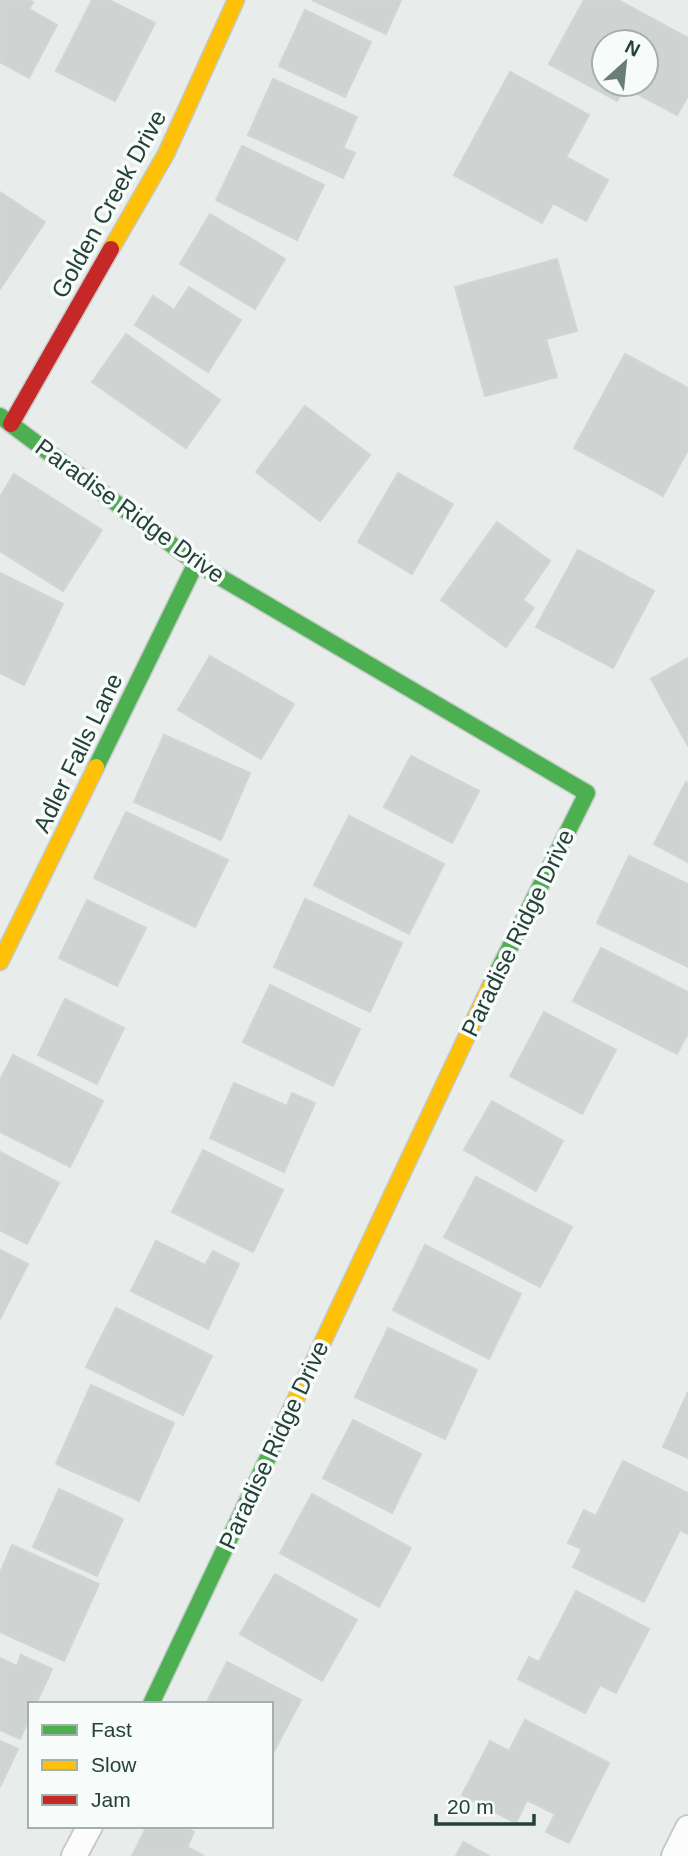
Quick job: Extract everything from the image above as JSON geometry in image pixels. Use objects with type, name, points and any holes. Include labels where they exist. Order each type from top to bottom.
[{"type":"street","name":"Golden Creek Drive","points":[[5,420],[166,154],[236,0]]},
{"type":"street","name":"Paradise Ridge Drive","points":[[5,420],[196,563],[587,793],[520,925],[152,1702]]},
{"type":"street","name":"Adler Falls Lane","points":[[0,962],[196,563]]},
{"type":"street","points":[[74,1856],[89,1828]]},
{"type":"street","points":[[674,1856],[688,1828]]},
{"type":"building","points":[[0,0],[29,0],[33,2],[29,9],[57,25],[29,78],[0,62]]},
{"type":"building","points":[[92,0],[109,0],[155,23],[115,101],[56,71]]},
{"type":"building","points":[[312,0],[401,0],[386,34]]},
{"type":"building","points":[[584,0],[618,0],[688,38],[688,96],[677,115],[645,98],[660,98],[660,28],[590,28],[590,86],[549,64]]},
{"type":"building","points":[[305,10],[371,42],[345,97],[279,66]]},
{"type":"building","points":[[510,72],[589,115],[566,157],[608,180],[586,221],[553,203],[542,223],[454,175]]},
{"type":"building","points":[[273,79],[357,117],[343,148],[355,153],[343,178],[248,135]]},
{"type":"building","points":[[242,146],[324,185],[297,240],[216,200]]},
{"type":"building","points":[[0,192],[45,222],[0,289]]},
{"type":"building","points":[[210,214],[285,259],[255,309],[180,264]]},
{"type":"building","points":[[557,259],[577,331],[546,339],[557,377],[485,396],[455,287]]},
{"type":"building","points":[[189,287],[241,320],[208,372],[135,325],[153,296],[174,310]]},
{"type":"building","points":[[126,334],[220,400],[186,448],[92,382]]},
{"type":"building","points":[[625,354],[688,388],[688,450],[663,496],[574,448]]},
{"type":"building","points":[[305,406],[370,455],[320,521],[256,472]]},
{"type":"building","points":[[398,473],[453,504],[412,574],[358,542]]},
{"type":"building","points":[[14,474],[102,530],[63,591],[0,551],[0,497]]},
{"type":"building","points":[[497,522],[550,561],[523,600],[534,608],[506,647],[441,600]]},
{"type":"building","points":[[578,550],[654,591],[613,668],[536,627]]},
{"type":"building","points":[[0,573],[63,604],[24,685],[0,673]]},
{"type":"building","points":[[210,656],[294,704],[261,759],[178,710]]},
{"type":"building","points":[[688,658],[688,746],[651,679]]},
{"type":"building","points":[[164,735],[250,773],[221,840],[134,802]]},
{"type":"building","points":[[411,756],[479,791],[452,843],[384,807]]},
{"type":"building","points":[[686,782],[688,783],[688,862],[654,844]]},
{"type":"building","points":[[126,812],[228,860],[195,927],[94,878]]},
{"type":"building","points":[[349,816],[444,864],[409,934],[314,885]]},
{"type":"building","points":[[629,856],[688,884],[688,967],[597,923]]},
{"type":"building","points":[[305,899],[402,943],[370,1012],[274,967]]},
{"type":"building","points":[[87,900],[146,928],[117,986],[59,958]]},
{"type":"building","points":[[601,948],[688,992],[688,1033],[677,1054],[573,1001]]},
{"type":"building","points":[[270,985],[360,1029],[333,1086],[243,1042]]},
{"type":"building","points":[[65,999],[124,1028],[97,1084],[38,1055]]},
{"type":"building","points":[[544,1012],[616,1050],[582,1114],[510,1076]]},
{"type":"building","points":[[13,1055],[103,1101],[70,1167],[0,1132],[0,1080]]},
{"type":"building","points":[[234,1083],[287,1106],[292,1093],[315,1103],[284,1172],[210,1138]]},
{"type":"building","points":[[492,1101],[563,1141],[536,1191],[464,1150]]},
{"type":"building","points":[[203,1150],[283,1190],[253,1252],[172,1212]]},
{"type":"building","points":[[0,1152],[59,1183],[27,1244],[0,1230]]},
{"type":"building","points":[[476,1177],[572,1227],[540,1287],[444,1237]]},
{"type":"building","points":[[156,1241],[205,1265],[213,1251],[239,1264],[208,1329],[131,1291]]},
{"type":"building","points":[[425,1245],[521,1294],[489,1359],[393,1310]]},
{"type":"building","points":[[0,1250],[28,1264],[0,1319]]},
{"type":"building","points":[[116,1308],[212,1356],[183,1415],[86,1367]]},
{"type":"building","points":[[388,1328],[477,1370],[445,1439],[355,1397]]},
{"type":"building","points":[[91,1385],[174,1423],[139,1501],[56,1464]]},
{"type":"building","points":[[688,1392],[688,1458],[663,1447]]},
{"type":"building","points":[[353,1420],[421,1454],[392,1513],[323,1478]]},
{"type":"building","points":[[623,1461],[688,1493],[688,1534],[680,1530],[644,1602],[573,1567],[582,1549],[568,1543],[584,1510],[596,1516]]},
{"type":"building","points":[[59,1489],[123,1519],[97,1576],[33,1547]]},
{"type":"building","points":[[312,1494],[411,1548],[379,1607],[280,1553]]},
{"type":"building","points":[[12,1545],[99,1584],[64,1661],[0,1632],[0,1573]]},
{"type":"building","points":[[275,1574],[357,1620],[322,1681],[240,1634]]},
{"type":"building","points":[[576,1591],[649,1629],[616,1693],[600,1685],[585,1713],[518,1679],[529,1657],[539,1662]]},
{"type":"building","points":[[21,1655],[52,1669],[37,1702],[28,1702],[28,1721],[20,1739],[0,1730],[0,1658],[17,1666]]},
{"type":"building","points":[[227,1662],[301,1700],[273,1753],[273,1702],[207,1702]]},
{"type":"building","points":[[525,1720],[609,1763],[569,1843],[546,1832],[555,1814],[527,1800],[516,1823],[462,1795],[490,1741],[509,1751]]},
{"type":"building","points":[[0,1741],[18,1749],[0,1787]]},
{"type":"building","points":[[146,1828],[187,1828],[194,1832],[187,1847],[204,1856],[132,1856]]},
{"type":"building","points":[[463,1842],[489,1856],[456,1856]]},
{"type":"traffic: fast","points":[[0,416],[196,563],[587,793],[490,987]]},
{"type":"traffic: fast","points":[[96,767],[196,563]]},
{"type":"traffic: fast","points":[[152,1702],[293,1405]]},
{"type":"traffic: slow","points":[[111,249],[166,154],[236,0]]},
{"type":"traffic: slow","points":[[0,962],[96,767]]},
{"type":"traffic: slow","points":[[293,1405],[490,987]]},
{"type":"traffic: jam","points":[[11,424],[111,249]]}]
